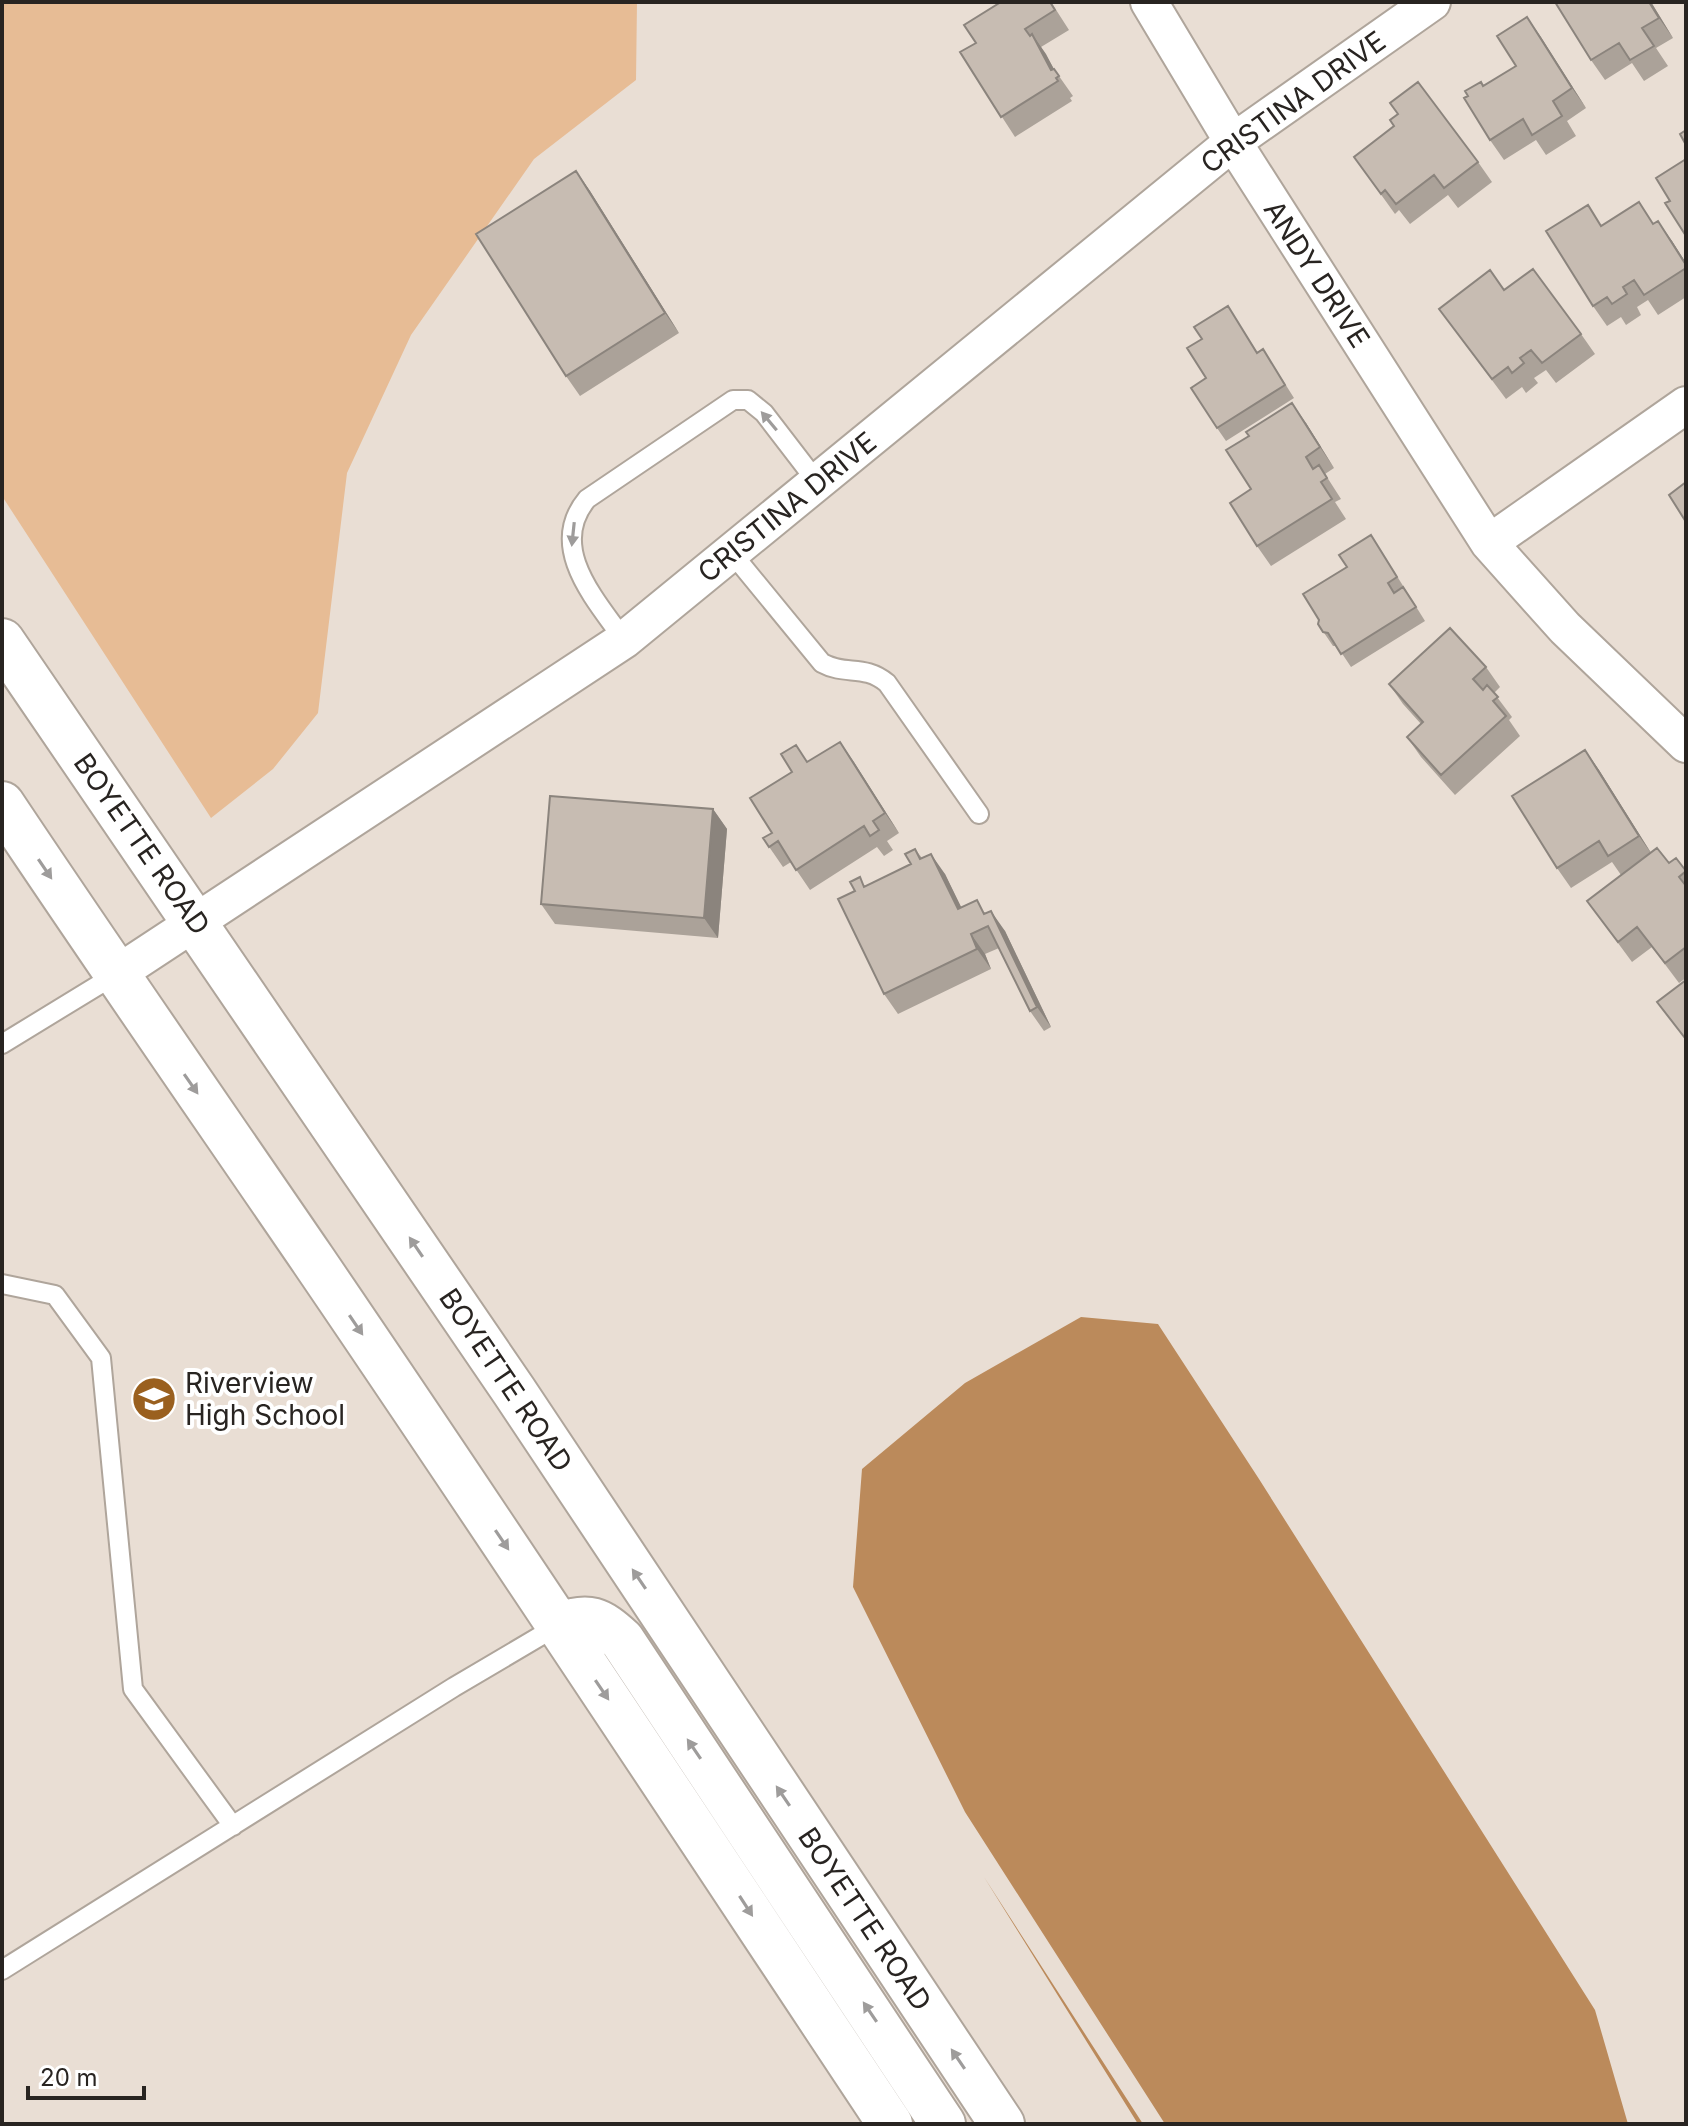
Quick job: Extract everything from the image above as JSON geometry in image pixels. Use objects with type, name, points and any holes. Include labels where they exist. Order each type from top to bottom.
[{"type":"main road","name":"BOYETTE ROAD","points":[[2,641],[523,1404],[1002,2124]]},
{"type":"main road","points":[[2,804],[115,975],[313,1260],[559,1625],[890,2124]]},
{"type":"main road","points":[[559,1625],[577,1618],[593,1619],[607,1626],[622,1640],[943,2124]]},
{"type":"street","name":"ANDY DRIVE","points":[[1149,2],[1233,142],[1489,543],[1565,628],[1686,744]]},
{"type":"street","name":"CRISTINA DRIVE","points":[[115,975],[624,640],[1233,142],[1432,2]]},
{"type":"street","points":[[1489,543],[1686,405]]},
{"type":"lane","points":[[624,640],[585,585],[571,546],[577,512],[587,499],[733,400],[748,400],[764,413],[817,482]]},
{"type":"lane","points":[[731,552],[822,663],[836,671],[862,670],[876,674],[887,683],[979,814]]},
{"type":"lane","points":[[2,1044],[115,975]]},
{"type":"lane","points":[[2,1284],[55,1295],[101,1358],[133,1689],[233,1826]]},
{"type":"lane","points":[[2,1970],[454,1687],[559,1625]]},
{"type":"shaded area","points":[[2,2],[637,2],[636,80],[534,159],[411,335],[347,473],[318,713],[273,769],[211,818],[2,496]]},
{"type":"shaded area","points":[[1081,1317],[1158,1324],[1595,2010],[1628,2124],[1165,2124],[965,1812],[853,1587],[862,1469],[965,1383]]},
{"type":"shaded area","points":[[984,1877],[1143,2124],[1138,2124]]},
{"type":"building","points":[[1001,2],[1050,2],[1055,10],[1025,29],[1030,36],[1032,34],[1051,70],[1054,69],[1059,76],[1056,78],[1058,81],[1001,117],[960,52],[976,43],[964,25]]},
{"type":"building","points":[[1555,2],[1649,2],[1659,18],[1642,28],[1654,46],[1630,60],[1619,43],[1591,60]]},
{"type":"building","points":[[1527,17],[1572,88],[1553,101],[1562,116],[1532,135],[1523,119],[1490,140],[1464,98],[1468,96],[1465,91],[1481,82],[1483,86],[1516,66],[1497,36]]},
{"type":"building","points":[[1418,82],[1478,162],[1444,188],[1434,175],[1396,204],[1385,190],[1381,194],[1354,157],[1394,126],[1390,120],[1398,114],[1390,103]]},
{"type":"building","points":[[1686,130],[1686,145],[1680,134]]},
{"type":"building","points":[[1686,159],[1686,236],[1665,203],[1670,201],[1656,178]]},
{"type":"building","points":[[576,171],[665,313],[566,376],[476,234]]},
{"type":"building","points":[[1639,202],[1653,224],[1658,221],[1686,268],[1644,295],[1634,280],[1623,287],[1627,294],[1612,304],[1607,297],[1593,306],[1546,231],[1588,205],[1601,226]]},
{"type":"building","points":[[1533,269],[1581,334],[1542,363],[1531,350],[1520,358],[1524,363],[1512,373],[1508,367],[1492,379],[1439,309],[1490,270],[1504,290]]},
{"type":"building","points":[[1228,306],[1257,353],[1263,349],[1285,385],[1217,428],[1191,388],[1206,378],[1187,348],[1202,339],[1194,327]]},
{"type":"building","points":[[1292,403],[1320,447],[1306,457],[1313,469],[1319,465],[1327,478],[1321,482],[1332,499],[1257,546],[1230,503],[1251,489],[1226,450],[1249,436],[1246,432]]},
{"type":"building","points":[[1686,482],[1686,522],[1669,495]]},
{"type":"building","points":[[1371,535],[1397,577],[1388,583],[1394,593],[1403,587],[1416,607],[1341,654],[1328,633],[1323,632],[1303,594],[1347,567],[1339,555]]},
{"type":"building","points":[[1450,628],[1486,667],[1473,679],[1483,690],[1487,685],[1498,697],[1493,701],[1506,716],[1441,775],[1407,737],[1423,722],[1389,684]]},
{"type":"building","points":[[840,742],[885,813],[873,821],[879,830],[870,836],[864,826],[796,870],[778,841],[769,847],[763,838],[772,833],[750,798],[792,772],[781,754],[796,745],[807,762]]},
{"type":"building","points":[[1585,750],[1639,836],[1608,856],[1599,841],[1557,868],[1512,796]]},
{"type":"building","points":[[550,796],[713,809],[704,918],[541,904]]},
{"type":"building","points":[[1657,848],[1669,863],[1676,858],[1686,871],[1679,877],[1686,886],[1686,947],[1665,963],[1637,927],[1618,942],[1587,901]]},
{"type":"building","points":[[915,849],[920,859],[931,854],[958,909],[977,900],[984,914],[991,911],[1037,1007],[1030,1011],[988,926],[971,934],[977,949],[884,994],[838,899],[855,891],[850,882],[860,877],[864,887],[911,864],[905,854]]},
{"type":"building","points":[[1686,980],[1686,1037],[1685,1038],[1657,1002]]},
{"type":"place","name":"Riverview High School","points":[[154,1399]]}]
